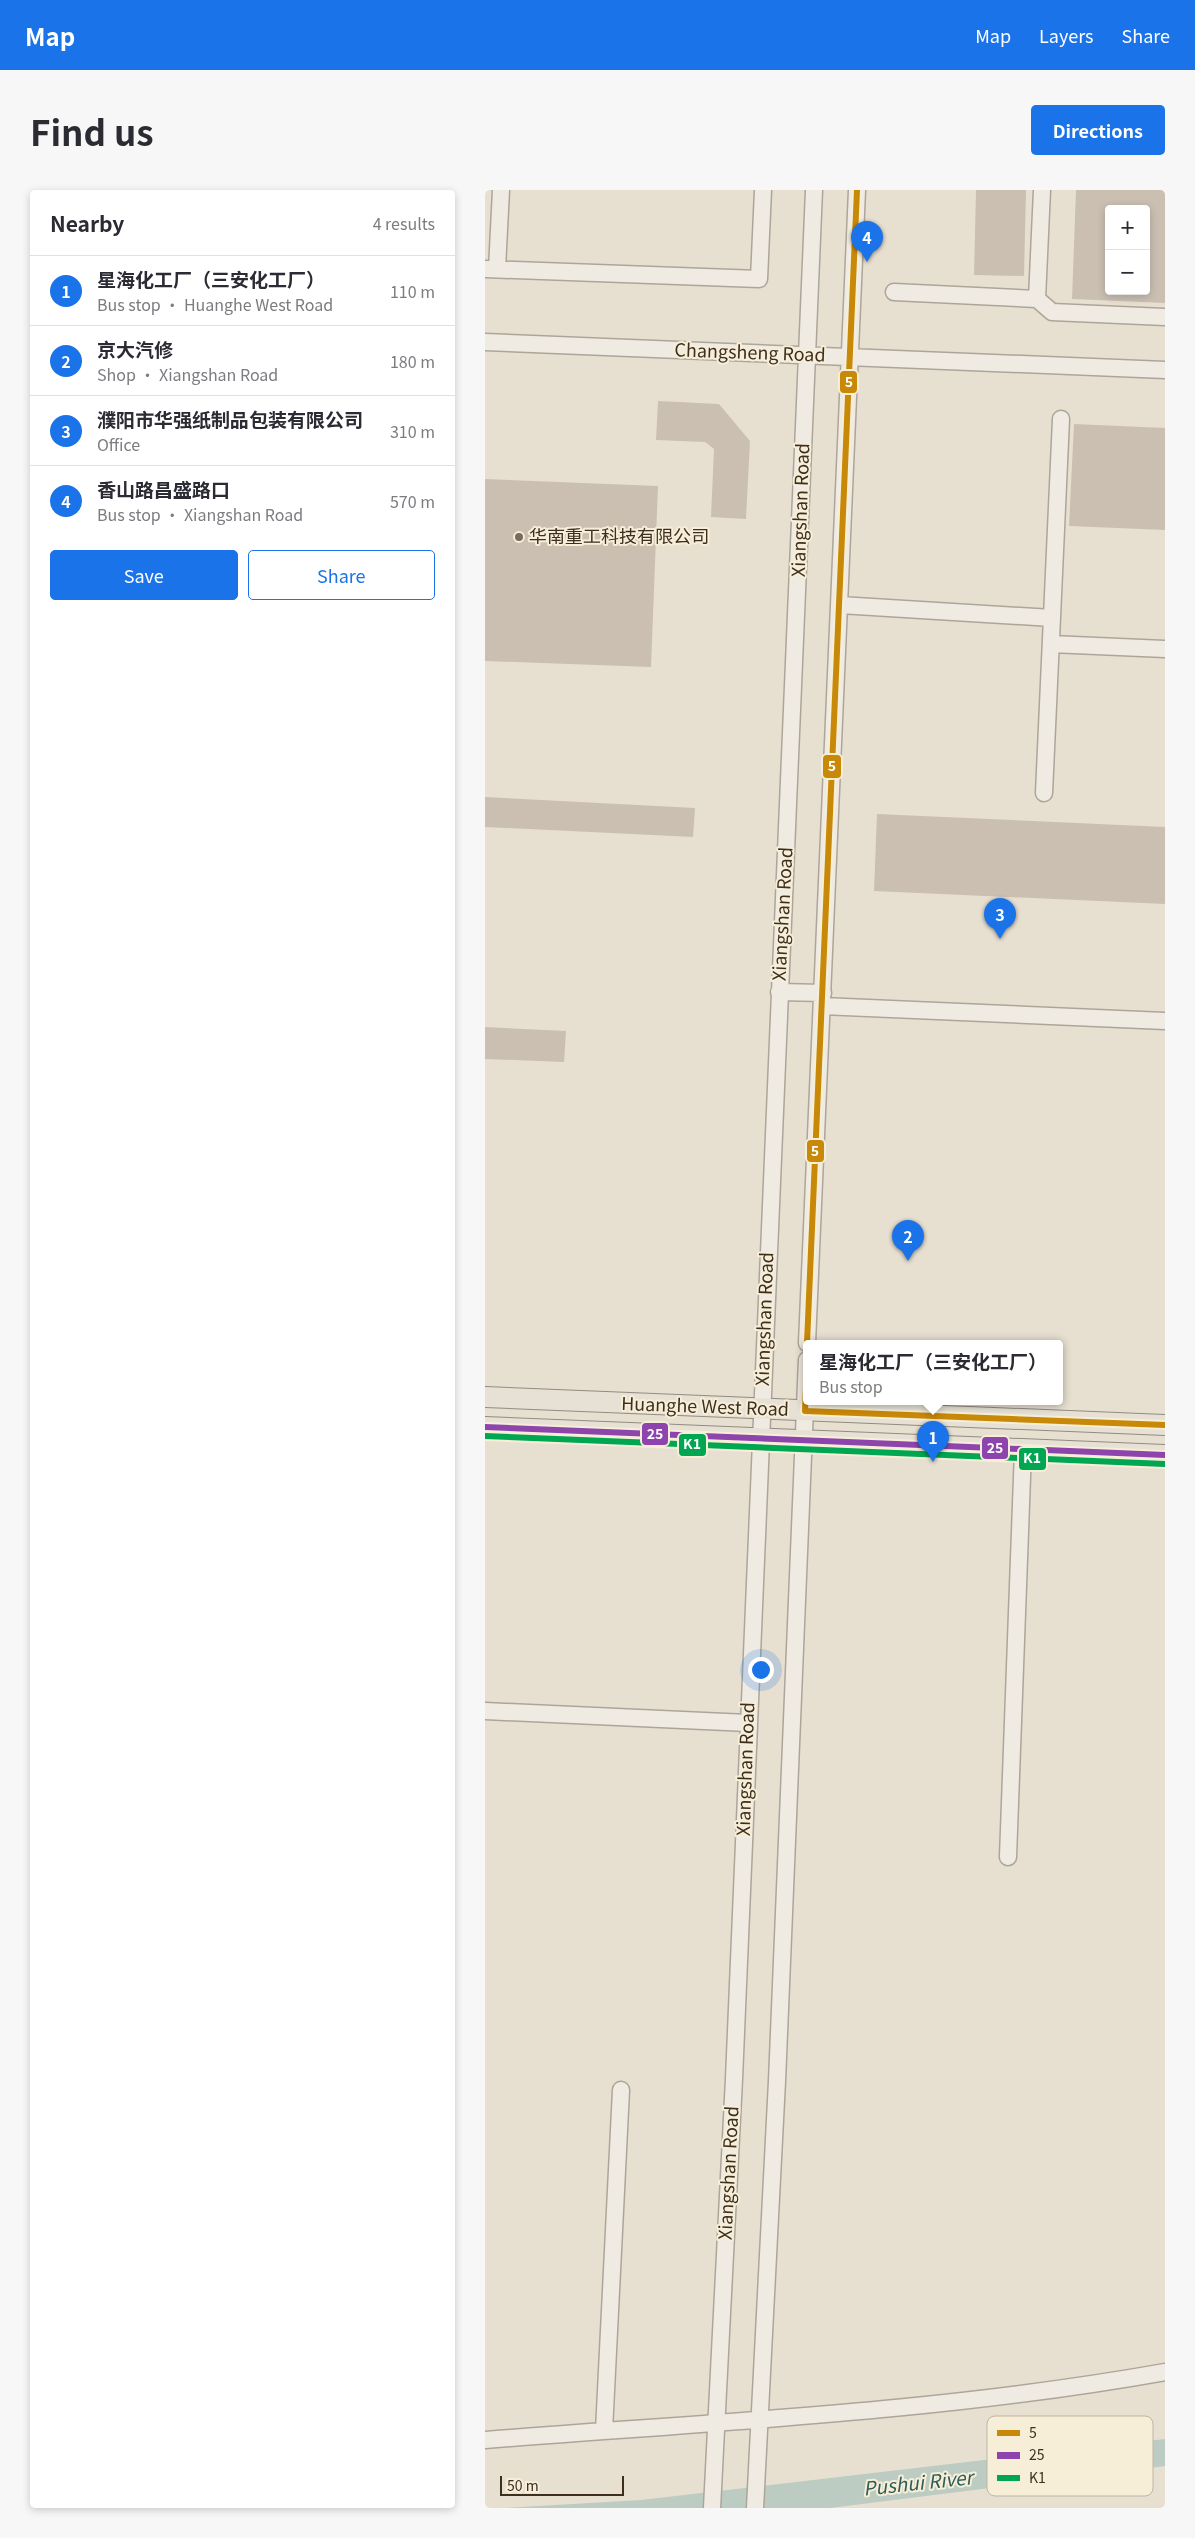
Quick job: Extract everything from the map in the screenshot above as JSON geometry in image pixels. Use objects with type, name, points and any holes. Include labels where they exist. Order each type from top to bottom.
[{"type":"main road","name":"Huanghe West Road","points":[[485,1397],[1165,1425]]},
{"type":"main road","name":"Huanghe West Road","points":[[485,1427],[1165,1455]]},
{"type":"street","points":[[501,190],[491,269],[759,280],[763,190]]},
{"type":"street","name":"Xiangshan Road","points":[[713,2508],[734,2079],[814,190]]},
{"type":"street","points":[[807,1340],[841,605],[857,190]]},
{"type":"street","points":[[1037,299],[1043,190]]},
{"type":"street","points":[[893,292],[1037,299],[1052,312],[1165,318]]},
{"type":"street","name":"Changsheng Road","points":[[485,342],[1165,370]]},
{"type":"street","points":[[1044,793],[1061,419]]},
{"type":"street","points":[[841,605],[1052,618]]},
{"type":"street","points":[[1051,644],[1165,649]]},
{"type":"street","points":[[779,992],[823,1000],[1165,1021]]},
{"type":"street","points":[[755,2508],[777,2081],[805,1405]]},
{"type":"street","points":[[1008,1857],[1023,1450]]},
{"type":"street","points":[[485,1710],[748,1723]]},
{"type":"street","points":[[605,2431],[621,2090]]},
{"type":"street","points":[[485,2440],[760,2419],[1064,2389],[1165,2372]]},
{"type":"water","points":[[1165,2439],[1165,2466],[1153,2468],[1153,2440]]},
{"type":"water","name":"Pushui River","points":[[987,2460],[987,2488],[830,2508],[504,2508],[641,2500]]},
{"type":"building","points":[[976,190],[1026,190],[1024,276],[974,275]]},
{"type":"building","points":[[1076,190],[1165,190],[1165,303],[1072,299]]},
{"type":"building","points":[[658,401],[719,404],[750,441],[746,519],[711,517],[714,449],[705,442],[656,440]]},
{"type":"building","points":[[1074,424],[1165,428],[1165,530],[1069,526]]},
{"type":"building","points":[[485,479],[658,486],[651,667],[485,661]]},
{"type":"building","points":[[485,797],[695,808],[693,837],[485,827]]},
{"type":"building","points":[[877,814],[1165,827],[1165,904],[874,891]]},
{"type":"building","points":[[485,1027],[566,1031],[564,1062],[485,1059]]},
{"type":"transit line","name":"5","points":[[807,1340],[857,190]]},
{"type":"transit line","name":"5","points":[[805,1405],[805,1411],[1165,1425]]},
{"type":"transit line","name":"25","points":[[485,1427],[1165,1455]]},
{"type":"transit line","name":"K1","points":[[485,1436],[1165,1464]]},
{"type":"place","name":"香山路昌盛路口","points":[[867,262]]},
{"type":"place","name":"华南重工科技有限公司","points":[[519,537]]},
{"type":"place","name":"濮阳市华强纸制品包装有限公司","points":[[1000,939]]},
{"type":"place","name":"京大汽修","points":[[908,1261]]},
{"type":"place","name":"星海化工厂（三安化工厂）","points":[[933,1462]]}]
